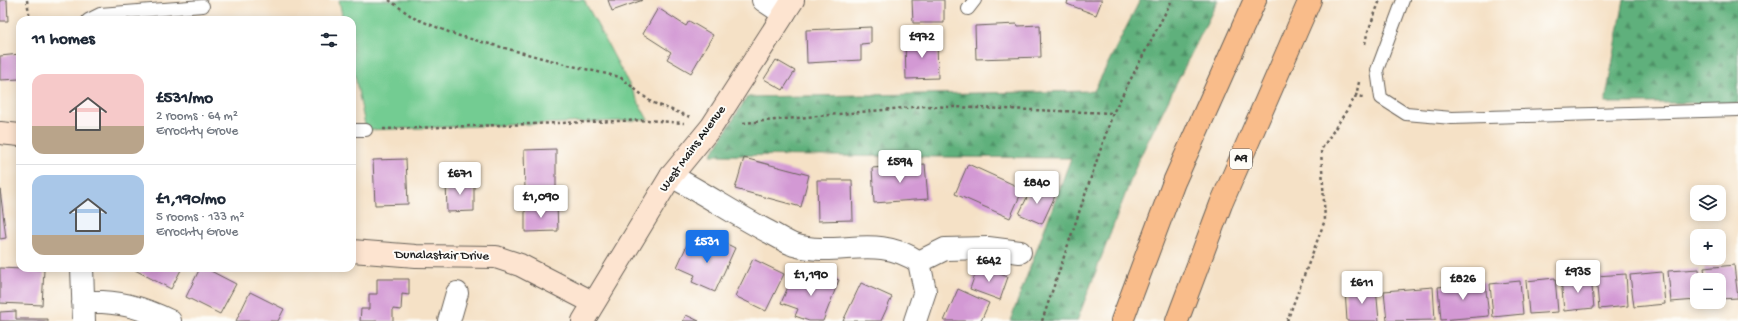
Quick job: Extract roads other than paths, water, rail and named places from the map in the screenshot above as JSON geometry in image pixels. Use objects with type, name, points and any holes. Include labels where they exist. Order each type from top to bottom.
[{"type":"highway","points":[[1122,321],[1174,182],[1254,0]]},
{"type":"highway","name":"A9","points":[[1176,321],[1221,204],[1310,0]]},
{"type":"street","points":[[763,0],[789,7]]},
{"type":"street","name":"West Mains Avenue","points":[[589,312],[671,176],[712,126],[789,7]]},
{"type":"street","points":[[0,133],[16,135]]},
{"type":"street","points":[[671,176],[756,226],[793,245],[819,248],[878,246],[906,254],[919,262],[925,291],[915,321]]},
{"type":"street","points":[[919,262],[945,249],[988,248],[1020,252]]},
{"type":"street","name":"Dunalastair Drive","points":[[356,251],[416,256],[496,257],[520,265],[589,312]]},
{"type":"street","points":[[82,272],[84,312]]},
{"type":"street","points":[[449,321],[457,293]]},
{"type":"street","points":[[84,312],[96,301],[128,304],[170,321]]},
{"type":"lane","points":[[1403,0],[1377,70],[1381,98],[1406,114],[1452,118],[1738,110]]},
{"type":"lane","points":[[96,16],[100,14],[203,6]]},
{"type":"lane","points":[[356,130],[366,130]]}]
